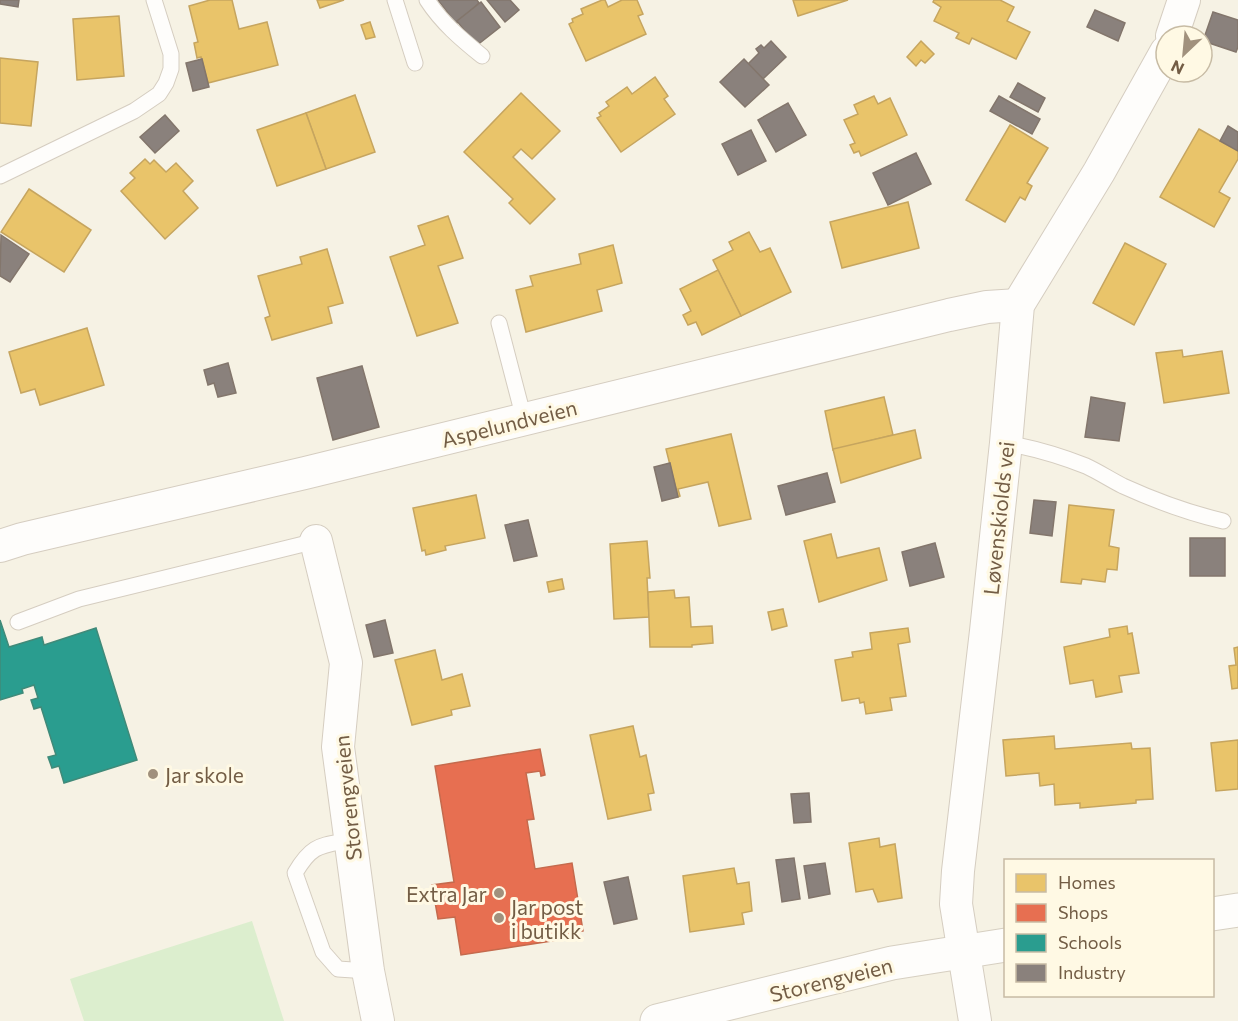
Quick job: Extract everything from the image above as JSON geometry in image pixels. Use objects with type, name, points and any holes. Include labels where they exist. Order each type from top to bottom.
[{"type":"main road","points":[[1214,914],[1238,910]]},
{"type":"main road","name":"Storengveien","points":[[657,1021],[892,963],[1004,945]]},
{"type":"street","points":[[1176,24],[1184,0]]},
{"type":"street","name":"Løvenskiolds vei","points":[[975,1021],[956,904],[958,860],[1006,443],[1018,305],[1099,172],[1154,73]]},
{"type":"street","name":"Aspelundveien","points":[[0,546],[949,315],[987,307],[1018,305]]},
{"type":"street","name":"Storengveien","points":[[316,541],[346,663],[338,747],[368,970],[378,1021]]},
{"type":"lane","points":[[0,176],[134,111],[159,94],[168,76],[171,54],[154,0]]},
{"type":"lane","points":[[394,0],[415,63]]},
{"type":"lane","points":[[427,0],[446,25],[482,56]]},
{"type":"lane","points":[[499,323],[524,419]]},
{"type":"lane","points":[[1006,443],[1026,446],[1087,467],[1157,501],[1186,512],[1224,522]]},
{"type":"lane","points":[[18,622],[79,598],[316,541]]},
{"type":"lane","points":[[350,840],[316,847],[303,860],[295,873],[323,952],[338,969],[368,970]]},
{"type":"green space","points":[[252,921],[284,1021],[84,1021],[70,979]]},
{"type":"building: Homes","points":[[210,0],[232,0],[239,29],[267,22],[278,65],[208,83],[201,57],[197,58],[194,43],[198,42],[189,6]]},
{"type":"building: Homes","points":[[317,0],[344,0],[320,8]]},
{"type":"building: Homes","points":[[605,0],[608,7],[622,0],[637,0],[643,14],[638,16],[646,34],[586,61],[569,24],[573,22],[572,19],[583,14],[581,9]]},
{"type":"building: Homes","points":[[793,0],[848,0],[798,16]]},
{"type":"building: Homes","points":[[934,0],[1000,0],[1014,7],[1007,21],[1030,32],[1016,59],[972,38],[969,44],[956,38],[959,33],[934,21],[941,7],[933,2]]},
{"type":"building: Homes","points":[[119,16],[124,76],[77,80],[73,19]]},
{"type":"building: Homes","points":[[370,22],[375,37],[366,39],[361,25]]},
{"type":"building: Homes","points":[[921,41],[934,54],[925,63],[921,60],[916,66],[907,57]]},
{"type":"building: Homes","points":[[0,58],[38,62],[31,126],[0,123]]},
{"type":"building: Homes","points":[[655,77],[668,96],[664,99],[675,114],[621,152],[597,118],[601,116],[599,113],[609,106],[606,102],[627,87],[632,94]]},
{"type":"building: Homes","points":[[521,93],[560,131],[532,159],[521,149],[513,157],[555,199],[530,224],[509,203],[513,199],[464,152]]},
{"type":"building: Homes","points":[[355,95],[375,152],[326,169],[306,113]]},
{"type":"building: Homes","points":[[874,96],[878,104],[890,98],[907,135],[861,156],[859,151],[854,153],[850,145],[855,143],[844,120],[858,114],[854,105]]},
{"type":"building: Homes","points":[[306,113],[326,169],[277,186],[257,130]]},
{"type":"building: Homes","points":[[1010,125],[1048,148],[1027,183],[1032,186],[1025,200],[1020,197],[1005,222],[966,200]]},
{"type":"building: Homes","points":[[1199,129],[1238,151],[1238,159],[1219,192],[1230,198],[1214,227],[1160,197]]},
{"type":"building: Homes","points":[[145,159],[150,164],[154,160],[166,172],[176,163],[193,181],[183,191],[198,208],[165,239],[121,191],[135,178],[130,173]]},
{"type":"building: Homes","points":[[29,189],[91,230],[64,272],[1,232]]},
{"type":"building: Homes","points":[[908,202],[919,248],[842,268],[830,222]]},
{"type":"building: Homes","points":[[448,216],[463,258],[438,266],[458,323],[417,336],[390,257],[425,245],[418,226]]},
{"type":"building: Homes","points":[[749,232],[760,252],[770,248],[791,292],[741,316],[713,260],[733,250],[729,242]]},
{"type":"building: Homes","points":[[1125,243],[1166,264],[1134,325],[1093,303]]},
{"type":"building: Homes","points":[[613,245],[622,283],[597,290],[602,311],[526,332],[516,290],[533,286],[530,276],[581,264],[579,254]]},
{"type":"building: Homes","points":[[327,249],[343,303],[328,307],[332,323],[272,340],[265,318],[270,316],[258,276],[302,264],[300,257]]},
{"type":"building: Homes","points":[[718,270],[741,316],[702,335],[696,322],[688,325],[683,315],[691,311],[680,289]]},
{"type":"building: Homes","points":[[87,328],[104,385],[40,405],[35,389],[21,393],[9,352]]},
{"type":"building: Homes","points":[[1182,350],[1183,357],[1222,351],[1229,393],[1164,403],[1156,353]]},
{"type":"building: Homes","points":[[884,397],[893,435],[833,450],[825,411]]},
{"type":"building: Homes","points":[[915,430],[921,458],[841,483],[833,449]]},
{"type":"building: Homes","points":[[731,434],[751,519],[719,526],[708,482],[678,489],[680,496],[678,497],[666,449]]},
{"type":"building: Homes","points":[[476,495],[485,538],[445,546],[446,550],[426,555],[425,550],[422,551],[413,508]]},
{"type":"building: Homes","points":[[1069,505],[1114,510],[1109,546],[1119,548],[1117,570],[1107,569],[1105,582],[1082,579],[1081,584],[1061,582]]},
{"type":"building: Homes","points":[[831,534],[837,558],[879,548],[887,580],[819,602],[804,541]]},
{"type":"building: Homes","points":[[647,541],[650,578],[647,578],[649,617],[614,619],[610,544]]},
{"type":"building: Homes","points":[[562,579],[564,589],[549,592],[547,582]]},
{"type":"building: Homes","points":[[674,590],[675,598],[689,597],[691,627],[712,626],[713,643],[692,645],[692,647],[650,647],[648,592]]},
{"type":"building: Homes","points":[[783,609],[787,626],[772,630],[768,612]]},
{"type":"building: Homes","points":[[1127,626],[1128,634],[1132,633],[1139,673],[1119,676],[1122,692],[1096,697],[1093,680],[1070,684],[1064,647],[1110,637],[1109,629]]},
{"type":"building: Homes","points":[[908,628],[910,642],[898,644],[906,696],[890,698],[892,710],[866,714],[864,702],[860,703],[859,698],[842,701],[835,660],[853,657],[852,652],[872,649],[870,633]]},
{"type":"building: Homes","points":[[1238,647],[1238,688],[1232,689],[1229,666],[1236,665],[1234,648]]},
{"type":"building: Homes","points":[[435,650],[442,680],[462,674],[470,706],[451,710],[452,715],[412,725],[395,660]]},
{"type":"building: Homes","points":[[633,726],[640,757],[646,755],[654,793],[648,794],[651,810],[608,819],[590,735]]},
{"type":"building: Homes","points":[[1054,736],[1055,749],[1131,743],[1132,749],[1150,748],[1153,799],[1136,800],[1136,803],[1080,808],[1080,803],[1055,805],[1054,784],[1040,786],[1039,773],[1006,776],[1003,740]]},
{"type":"building: Homes","points":[[1238,740],[1238,789],[1216,791],[1211,743]]},
{"type":"building: Homes","points":[[879,838],[880,847],[895,844],[902,898],[878,902],[873,889],[856,892],[849,843]]},
{"type":"building: Homes","points":[[734,868],[737,884],[749,882],[752,911],[742,913],[744,924],[690,932],[683,876]]},
{"type":"building: Shops","points":[[540,749],[545,775],[541,776],[540,771],[526,773],[534,819],[527,820],[535,869],[572,863],[583,931],[577,932],[577,937],[461,955],[455,917],[438,919],[432,885],[454,882],[435,766]]},
{"type":"building: Schools","points":[[0,620],[9,647],[42,637],[44,645],[96,628],[137,760],[64,783],[59,766],[52,768],[48,757],[56,755],[41,707],[34,709],[31,700],[38,698],[34,685],[22,689],[23,693],[0,700]]},
{"type":"building: Industry","points":[[0,0],[19,0],[18,7],[0,4]]},
{"type":"building: Industry","points":[[438,0],[477,0],[479,3],[456,24]]},
{"type":"building: Industry","points":[[487,0],[510,0],[519,10],[505,22]]},
{"type":"building: Industry","points":[[481,2],[500,27],[476,46],[457,21]]},
{"type":"building: Industry","points":[[1095,10],[1125,23],[1118,41],[1087,27]]},
{"type":"building: Industry","points":[[1213,12],[1238,20],[1236,52],[1214,45],[1214,24],[1209,24]]},
{"type":"building: Industry","points":[[771,41],[786,57],[763,79],[748,64],[759,53],[756,49],[761,45],[764,48]]},
{"type":"building: Industry","points":[[202,59],[209,87],[193,91],[186,63]]},
{"type":"building: Industry","points":[[744,59],[769,85],[745,107],[720,82]]},
{"type":"building: Industry","points":[[1018,83],[1045,98],[1038,112],[1010,97]]},
{"type":"building: Industry","points":[[999,96],[1040,119],[1032,134],[990,111]]},
{"type":"building: Industry","points":[[788,103],[806,135],[776,152],[758,120]]},
{"type":"building: Industry","points":[[165,115],[179,131],[155,153],[140,137]]},
{"type":"building: Industry","points":[[1228,126],[1238,132],[1238,151],[1220,141]]},
{"type":"building: Industry","points":[[751,130],[766,161],[738,175],[722,144]]},
{"type":"building: Industry","points":[[916,153],[931,184],[888,205],[873,173]]},
{"type":"building: Industry","points":[[1,235],[29,254],[10,282],[0,276]]},
{"type":"building: Industry","points":[[228,363],[236,393],[218,397],[214,383],[208,385],[204,370]]},
{"type":"building: Industry","points":[[362,366],[379,427],[333,440],[317,378]]},
{"type":"building: Industry","points":[[1091,397],[1125,403],[1119,441],[1085,437]]},
{"type":"building: Industry","points":[[670,463],[678,497],[662,501],[654,467]]},
{"type":"building: Industry","points":[[827,473],[835,502],[786,515],[778,486]]},
{"type":"building: Industry","points":[[1034,500],[1056,502],[1052,536],[1030,533]]},
{"type":"building: Industry","points":[[528,520],[537,556],[514,561],[505,525]]},
{"type":"building: Industry","points":[[1190,538],[1225,538],[1225,576],[1190,576]]},
{"type":"building: Industry","points":[[935,543],[944,577],[910,586],[902,552]]},
{"type":"building: Industry","points":[[385,620],[393,653],[374,657],[366,625]]},
{"type":"building: Industry","points":[[809,793],[811,822],[794,823],[791,794]]},
{"type":"building: Industry","points":[[794,858],[800,899],[782,902],[776,860]]},
{"type":"building: Industry","points":[[825,863],[830,894],[809,898],[804,866]]},
{"type":"building: Industry","points":[[628,877],[637,919],[614,924],[604,882]]},
{"type":"place","name":"Jar skole","points":[[153,774]]},
{"type":"place","name":"Extra Jar","points":[[499,893]]},
{"type":"place","name":"Jar post i butikk","points":[[499,918]]}]
